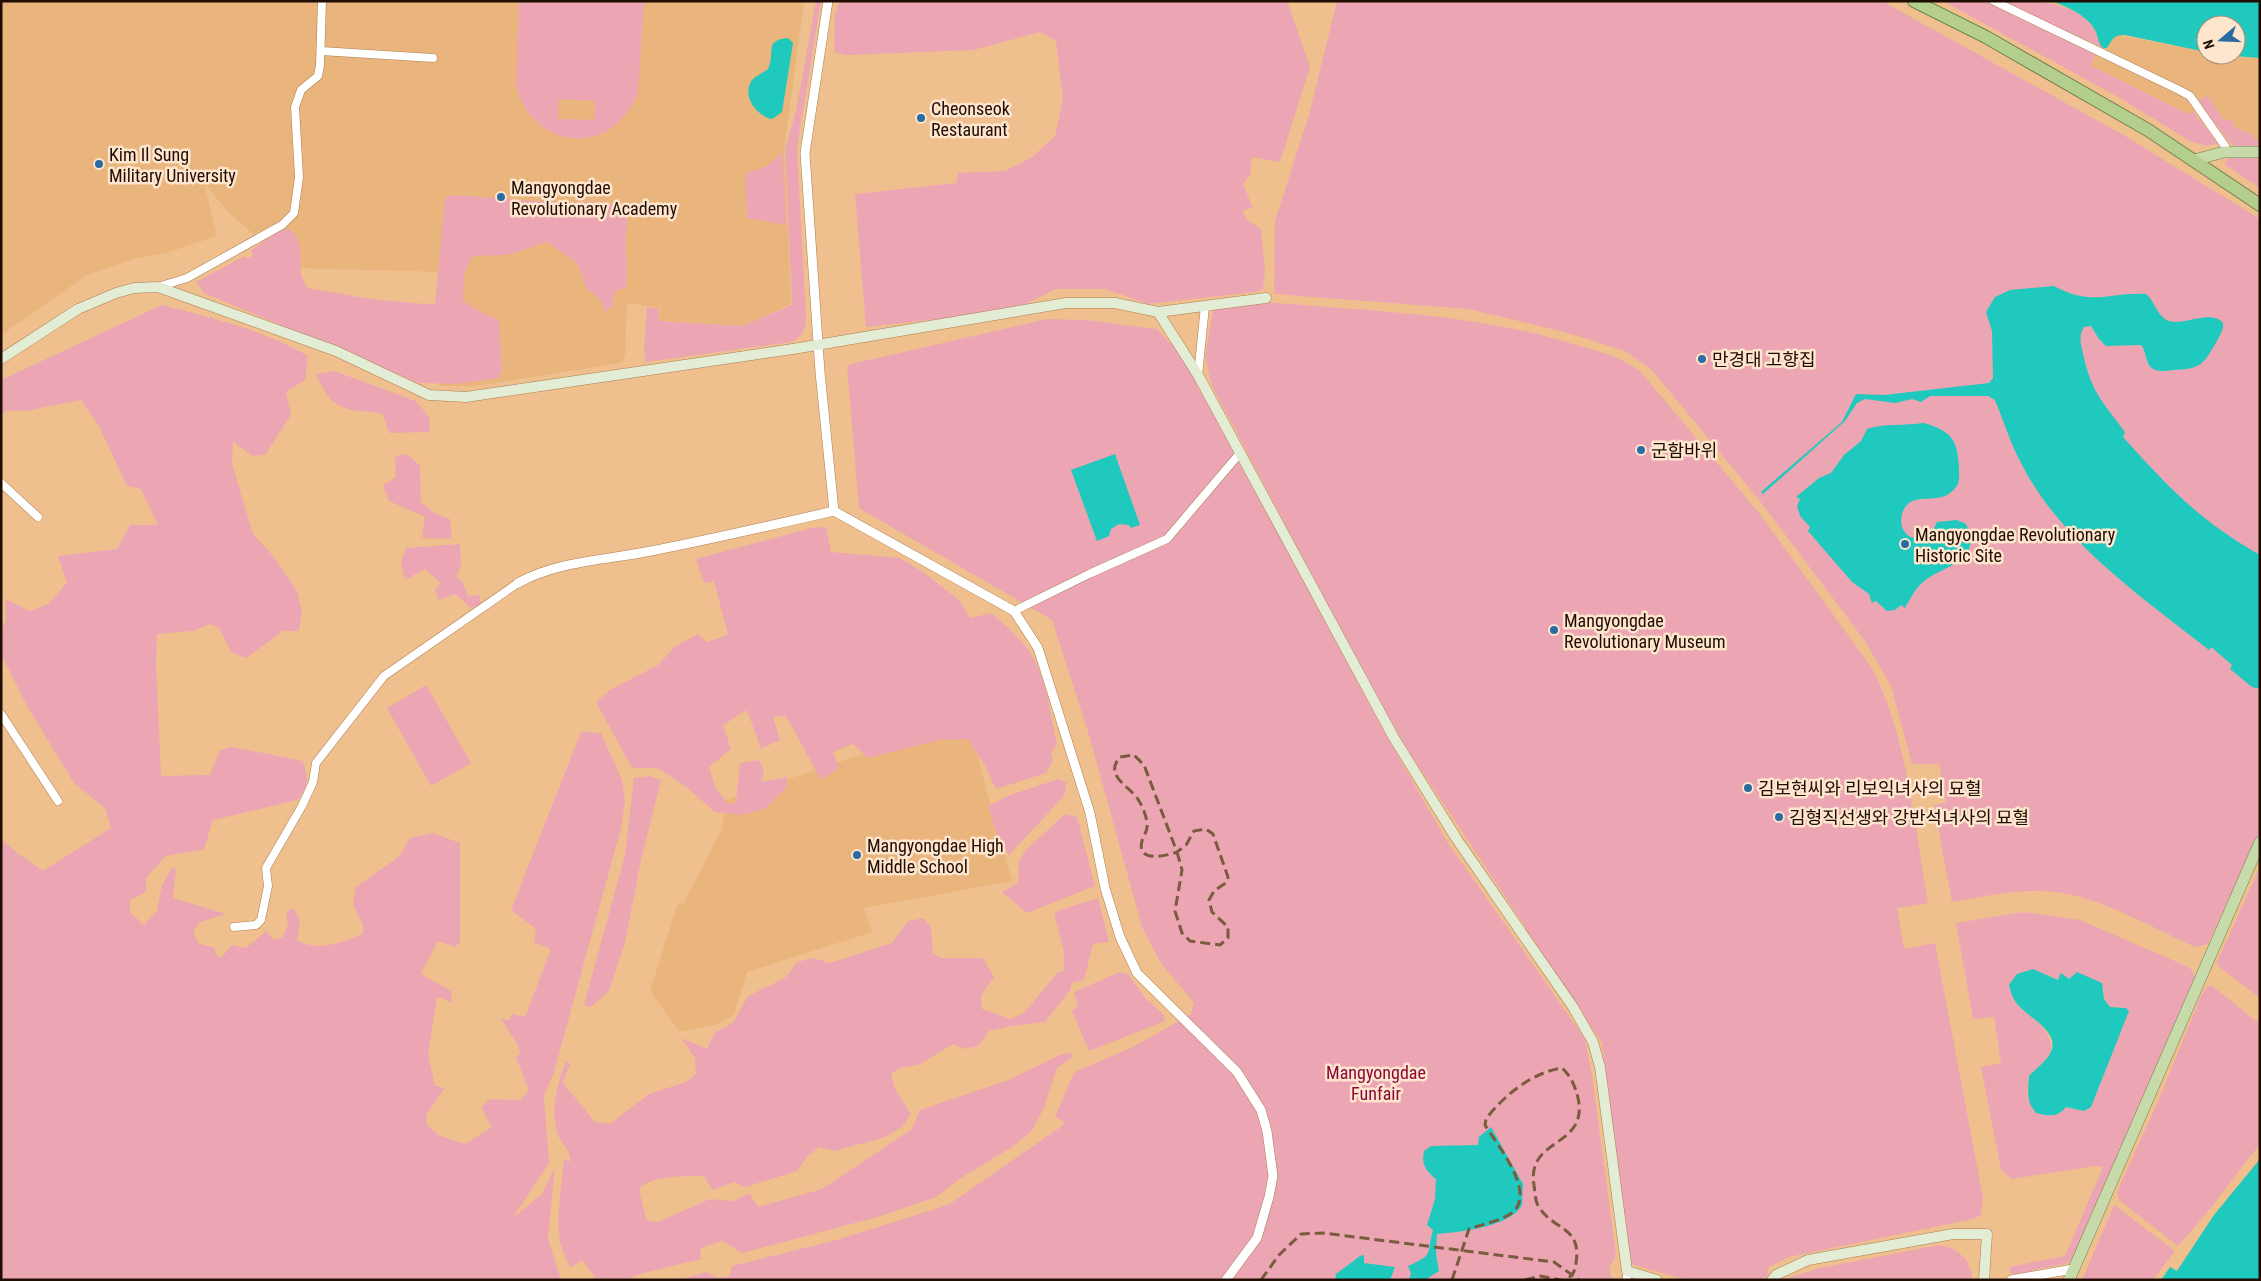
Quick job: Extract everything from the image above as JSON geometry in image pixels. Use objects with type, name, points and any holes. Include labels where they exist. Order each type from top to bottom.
[{"type":"highway","points":[[1914,1],[1986,37],[2148,130],[2260,204]]},
{"type":"main road","points":[[2194,160],[2224,152],[2260,152]]},
{"type":"main road","points":[[1,359],[78,308],[134,288],[158,287],[336,351],[429,395],[466,397],[819,344],[1066,303],[1115,303],[1158,312],[1266,298]]},
{"type":"main road","points":[[1158,312],[1198,375],[1394,738],[1456,838],[1573,1007],[1593,1042],[1600,1067],[1627,1276],[1657,1280]]},
{"type":"main road","points":[[2071,1274],[2260,842]]},
{"type":"main road","points":[[1772,1280],[1776,1275],[1808,1260],[1953,1234],[1987,1234],[1984,1280]]},
{"type":"street","points":[[158,287],[187,278],[282,226],[294,213],[299,177],[295,107],[301,90],[318,76],[321,52],[322,1]]},
{"type":"street","points":[[828,1],[805,153],[820,372],[834,511]]},
{"type":"street","points":[[1994,1],[2190,96],[2225,146],[2224,152]]},
{"type":"street","points":[[321,52],[433,58]]},
{"type":"street","points":[[1198,375],[1205,306]]},
{"type":"street","points":[[1014,611],[1089,574],[1167,539],[1240,453]]},
{"type":"street","points":[[1,484],[38,517]]},
{"type":"street","points":[[234,927],[256,925],[261,920],[268,886],[266,868],[302,806],[312,782],[316,763],[384,676],[518,583],[536,573],[651,551],[834,511],[1014,611],[1038,648],[1090,813],[1105,888],[1120,937],[1137,973],[1237,1072],[1260,1110],[1267,1131],[1273,1176],[1269,1197],[1257,1238],[1226,1280]]},
{"type":"street","points":[[1,714],[58,801]]},
{"type":"street","points":[[2011,1280],[2071,1274]]},
{"type":"shaded area","name":"Mangyongdae Revolutionary Academy","points":[[1,1],[804,1],[784,152],[791,304],[742,326],[660,321],[660,308],[627,303],[625,356],[621,363],[475,386],[439,386],[447,272],[292,268],[228,212],[204,183],[217,236],[169,252],[134,259],[87,275],[1,335]]},
{"type":"shaded area","points":[[2117,35],[2196,50],[2196,65],[2246,65],[2246,57],[2260,58],[2260,141],[2253,139],[2253,135],[2234,127],[2234,121],[2223,119],[2209,98],[2199,102],[2202,105],[2188,114],[2090,66],[2095,54],[2107,48],[2111,38]]},
{"type":"shaded area","name":"Mangyongdae High Middle School","points":[[967,719],[1012,881],[864,908],[872,932],[747,972],[734,1015],[718,1024],[680,1032],[650,991],[678,903],[683,904],[722,829],[726,800]]},
{"type":"green space","points":[[519,1],[644,1],[638,92],[627,113],[611,128],[593,136],[574,138],[555,134],[538,124],[525,107],[516,85]],"holes":[[[559,99],[595,101],[594,120],[558,119]]]},
{"type":"green space","points":[[816,1],[821,1],[797,148],[806,315],[803,331],[799,337],[791,342],[646,362],[644,350],[647,307],[659,309],[659,321],[742,326],[792,305],[785,149],[796,111]]},
{"type":"green space","points":[[840,1],[1287,1],[1310,67],[1280,162],[1252,157],[1250,175],[1243,184],[1253,208],[1243,210],[1246,219],[1261,229],[1265,270],[1263,289],[1255,292],[1148,304],[1105,289],[1056,289],[1024,305],[956,317],[866,327],[855,194],[956,183],[958,173],[1005,171],[1031,158],[1055,136],[1063,100],[1056,41],[1040,32],[974,50],[847,55],[834,52],[835,14]]},
{"type":"green space","points":[[1337,1],[1882,1],[2125,136],[2260,219],[2260,831],[2208,944],[2195,947],[2108,906],[2055,892],[2016,892],[1952,902],[1934,805],[1946,802],[1939,764],[1912,764],[1891,686],[1865,641],[1760,501],[1651,369],[1625,351],[1568,333],[1469,309],[1274,294],[1275,221],[1309,115]]},
{"type":"green space","points":[[1943,1],[1986,1],[2095,54],[2091,66],[2188,114],[2193,111],[2218,144],[2206,146],[2190,141],[2118,97]]},
{"type":"green space","points":[[2002,1],[2039,2],[2064,7],[2075,12],[2085,18],[2093,27],[2103,48]]},
{"type":"green space","points":[[2205,96],[2209,98],[2223,119],[2234,121],[2234,127],[2253,135],[2253,139],[2260,141],[2260,150],[2236,147],[2230,143],[2199,102]]},
{"type":"green space","points":[[782,153],[786,225],[747,218],[745,174],[767,166]]},
{"type":"green space","points":[[2260,156],[2260,188],[2225,165],[2227,158]]},
{"type":"green space","points":[[454,195],[550,202],[590,202],[610,204],[629,211],[626,230],[626,288],[615,291],[612,307],[605,312],[601,300],[587,289],[577,263],[547,242],[507,255],[472,256],[464,274],[463,301],[484,314],[499,320],[502,369],[498,378],[456,384],[419,383],[204,293],[196,282],[245,256],[247,258],[253,256],[251,250],[279,231],[289,229],[295,234],[300,246],[302,277],[307,288],[370,299],[435,305],[445,198]]},
{"type":"green space","points":[[1264,302],[1459,319],[1535,334],[1591,349],[1616,358],[1640,371],[1759,513],[1872,668],[1894,724],[1914,813],[1928,903],[1897,908],[1904,949],[1935,943],[1983,1198],[1981,1215],[1973,1219],[1789,1257],[1769,1267],[1767,1276],[1761,1280],[1686,1280],[1634,1265],[1627,1255],[1602,1043],[1412,756],[1380,703],[1212,386],[1205,356],[1213,310]]},
{"type":"green space","points":[[162,305],[256,332],[308,356],[305,380],[286,392],[291,415],[265,455],[252,456],[233,441],[232,464],[253,534],[273,556],[297,591],[302,611],[299,631],[283,631],[246,658],[231,652],[219,628],[210,624],[193,631],[157,634],[156,663],[161,776],[210,775],[220,750],[232,747],[303,761],[307,782],[304,791],[297,800],[213,820],[204,849],[166,856],[146,878],[146,892],[130,900],[130,912],[144,925],[157,911],[162,885],[171,869],[176,868],[173,898],[226,914],[200,922],[193,931],[198,943],[215,948],[215,954],[221,958],[232,945],[246,948],[266,931],[274,940],[283,937],[288,924],[286,912],[294,908],[300,922],[297,940],[314,946],[330,945],[363,934],[363,925],[353,904],[356,887],[400,856],[410,838],[433,833],[460,843],[460,942],[455,947],[438,941],[421,974],[451,991],[452,1002],[437,997],[428,1055],[435,1086],[445,1088],[426,1115],[427,1125],[438,1135],[465,1144],[492,1127],[481,1108],[490,1099],[520,1100],[529,1091],[516,1057],[520,1053],[519,1047],[501,1019],[510,1020],[512,1014],[525,1017],[551,949],[534,942],[536,929],[511,910],[581,732],[601,733],[622,780],[625,801],[621,828],[554,1072],[544,1096],[549,1163],[512,1219],[542,1194],[555,1167],[548,1239],[561,1280],[1,1280],[1,839],[43,871],[111,828],[105,808],[74,783],[27,706],[1,654],[1,634],[6,618],[5,599],[30,611],[48,604],[67,583],[58,556],[117,549],[130,525],[158,525],[141,489],[127,486],[99,426],[81,400],[26,411],[6,410],[1,416],[1,380]]},
{"type":"green space","name":"Mangyongdae Funfair","points":[[1047,319],[1086,320],[1157,329],[1181,355],[1387,737],[1448,843],[1585,1039],[1592,1075],[1616,1255],[1609,1269],[1613,1280],[679,1280],[707,1272],[718,1278],[730,1276],[732,1266],[833,1241],[948,1205],[1062,1126],[1064,1122],[1055,1117],[1072,1077],[1077,1071],[1133,1047],[1191,1014],[1194,1003],[1161,963],[1142,927],[1089,735],[1052,620],[859,508],[847,365]]},
{"type":"green space","points":[[334,371],[416,401],[429,417],[430,432],[389,433],[383,414],[349,409],[335,403],[322,387],[316,374]]},
{"type":"green space","points":[[407,454],[420,466],[421,502],[436,514],[450,519],[452,539],[422,538],[425,517],[389,501],[383,485],[396,477],[395,456]]},
{"type":"green space","points":[[826,527],[831,552],[900,558],[923,572],[960,601],[970,618],[991,613],[1021,640],[1040,672],[1057,744],[1051,753],[1053,761],[1046,773],[996,789],[985,766],[968,739],[939,740],[868,758],[853,744],[833,752],[839,768],[821,780],[786,716],[773,717],[780,740],[761,749],[747,710],[723,725],[731,749],[709,767],[716,789],[729,805],[736,802],[740,763],[759,760],[764,770],[761,782],[787,777],[787,787],[765,809],[741,815],[715,812],[685,786],[658,768],[632,768],[596,702],[610,690],[658,665],[676,646],[698,634],[707,642],[728,635],[714,581],[704,583],[696,559],[812,528]]},
{"type":"green space","points":[[460,544],[461,566],[456,577],[462,581],[468,596],[479,595],[481,604],[471,608],[455,594],[438,600],[435,590],[441,583],[425,569],[405,580],[401,562],[406,548]]},
{"type":"green space","points":[[426,685],[471,763],[431,786],[387,708]]},
{"type":"green space","points":[[649,776],[661,780],[641,860],[625,942],[609,991],[591,1007],[584,1005],[625,855],[634,778]]},
{"type":"green space","points":[[1059,779],[1067,783],[1064,796],[1009,855],[996,832],[988,806],[1010,795]]},
{"type":"green space","points":[[1065,814],[1077,817],[1095,886],[1027,913],[1002,892],[1018,883],[1019,861],[1025,851]]},
{"type":"green space","points":[[2260,867],[2260,998],[2218,966],[2217,962]]},
{"type":"green space","points":[[1098,898],[1109,942],[1093,944],[1084,980],[1071,983],[1071,989],[1045,1022],[989,1031],[978,1046],[965,1049],[953,1044],[920,1064],[901,1068],[891,1073],[895,1089],[911,1114],[902,1127],[885,1137],[835,1151],[819,1147],[808,1156],[797,1171],[746,1187],[734,1182],[713,1190],[704,1176],[688,1176],[652,1181],[639,1189],[646,1219],[652,1222],[660,1221],[710,1199],[734,1201],[749,1193],[758,1207],[822,1189],[912,1129],[920,1110],[1009,1080],[1060,1055],[1071,1053],[1073,1057],[1057,1068],[1043,1110],[1031,1132],[1012,1147],[961,1178],[936,1197],[881,1216],[742,1253],[723,1241],[700,1248],[701,1259],[636,1275],[626,1280],[597,1280],[582,1260],[570,1268],[560,1243],[558,1219],[564,1159],[570,1162],[570,1158],[558,1135],[555,1116],[557,1089],[566,1061],[570,1064],[563,1083],[595,1122],[610,1124],[649,1094],[686,1082],[696,1074],[695,1058],[681,1038],[707,1049],[715,1032],[733,1023],[748,996],[785,978],[797,962],[813,958],[830,963],[892,943],[908,921],[924,918],[931,928],[933,953],[941,958],[983,958],[994,977],[981,996],[982,1009],[1011,1019],[1025,1012],[1058,972],[1064,971],[1064,951],[1054,914],[1060,910]]},
{"type":"green space","points":[[2024,912],[2080,920],[2186,966],[2192,970],[2195,977],[2073,1259],[2068,1263],[2016,1274],[2010,1273],[2010,1267],[2065,1256],[2103,1167],[2095,1166],[2012,1179],[2001,1170],[1981,1067],[2001,1063],[1994,1017],[1973,1019],[1956,923]],"holes":[[[2049,975],[2058,980],[2069,979],[2104,989],[2104,999],[2110,1007],[2125,1008],[2091,1107],[2084,1111],[2027,1098],[2029,1076],[2044,1063],[2051,1047],[2050,1039],[2046,1032],[2019,1007]]]},
{"type":"green space","points":[[1120,972],[1128,974],[1146,999],[1164,1015],[1165,1021],[1089,1051],[1072,1011],[1078,1006],[1074,992]]},
{"type":"green space","points":[[2211,985],[2260,1024],[2260,1144],[2205,1215],[2178,1246],[2119,1200],[2117,1192],[2159,1099],[2201,996],[2206,988]]},
{"type":"green space","points":[[2114,1205],[2175,1251],[2153,1280],[2082,1280]]},
{"type":"green space","points":[[1939,1245],[1946,1246],[1963,1256],[1970,1267],[1972,1280],[1782,1280],[1820,1268]]},
{"type":"water","points":[[2052,1],[2260,1],[2260,58],[2246,57],[2246,15],[2196,15],[2196,50],[2125,35],[2116,37],[2107,48],[2103,48],[2092,25],[2070,9]]},
{"type":"water","points":[[788,38],[793,43],[782,112],[772,119],[765,117],[755,108],[751,102],[748,90],[754,78],[768,69],[775,41]]},
{"type":"water","points":[[2054,286],[2079,296],[2090,297],[2146,294],[2159,313],[2169,321],[2175,322],[2212,317],[2223,323],[2220,334],[2204,360],[2196,367],[2182,369],[2158,371],[2153,369],[2150,367],[2141,345],[2106,346],[2091,326],[2084,327],[2080,340],[2086,367],[2094,388],[2125,432],[2123,437],[2170,487],[2202,516],[2260,555],[2260,689],[2252,687],[2230,669],[2232,665],[2211,647],[2209,650],[2155,608],[2102,564],[2077,540],[2035,487],[2018,457],[1995,400],[1988,396],[1930,396],[1921,402],[1912,399],[1895,403],[1865,399],[1857,403],[1845,421],[1763,494],[1761,492],[1842,422],[1856,394],[1884,395],[1989,383],[1993,378],[1992,331],[1986,312],[1995,297],[2010,290]]},
{"type":"water","points":[[1924,423],[1941,429],[1955,443],[1959,481],[1950,493],[1944,496],[1918,499],[1908,504],[1902,513],[1902,528],[1909,536],[1918,538],[1932,533],[1937,522],[1957,520],[1966,524],[1970,537],[1970,547],[1958,561],[1923,582],[1905,608],[1901,605],[1895,610],[1887,611],[1876,601],[1872,603],[1869,594],[1852,582],[1808,531],[1810,527],[1800,516],[1797,506],[1800,499],[1796,497],[1819,478],[1831,473],[1844,455],[1861,441],[1867,429],[1880,426]]},
{"type":"water","points":[[1115,454],[1140,525],[1131,528],[1129,525],[1119,524],[1111,529],[1109,536],[1097,541],[1071,470]]},
{"type":"water","points":[[2033,969],[2058,980],[2061,973],[2069,979],[2077,972],[2102,983],[2104,999],[2110,1007],[2126,1008],[2129,1011],[2091,1107],[2084,1111],[2066,1107],[2056,1115],[2036,1113],[2028,1096],[2029,1076],[2048,1057],[2052,1049],[2052,1042],[2041,1024],[2017,1004],[2012,996],[2009,985],[2017,974]]},
{"type":"water","points":[[1491,1127],[1523,1184],[1522,1205],[1507,1219],[1496,1223],[1471,1230],[1437,1234],[1436,1254],[1439,1271],[1425,1280],[1409,1280],[1411,1273],[1408,1266],[1426,1256],[1433,1230],[1427,1225],[1435,1199],[1436,1179],[1425,1167],[1423,1160],[1424,1151],[1431,1146],[1478,1145],[1479,1137]]},
{"type":"water","points":[[2260,1159],[2260,1280],[2161,1280],[2170,1267],[2177,1271],[2214,1215]]},
{"type":"water","points":[[1364,1255],[1364,1263],[1395,1267],[1390,1280],[1335,1280],[1336,1274]]},
{"type":"railway","points":[[1177,852],[1144,765],[1134,755],[1120,757],[1116,764],[1116,776],[1135,796],[1146,817],[1147,829],[1141,848],[1144,853],[1154,856],[1172,854],[1177,852],[1186,845],[1194,831],[1206,829],[1213,834],[1228,877],[1227,882],[1214,891],[1209,900],[1212,912],[1228,927],[1228,938],[1220,945],[1190,941],[1182,933],[1175,911],[1182,870],[1177,852]]},
{"type":"railway","points":[[1452,1280],[1469,1229],[1508,1215],[1513,1212],[1519,1203],[1520,1192],[1512,1168],[1485,1125],[1486,1119],[1501,1102],[1520,1086],[1540,1074],[1562,1068],[1576,1089],[1579,1114],[1575,1126],[1567,1135],[1539,1158],[1534,1170],[1534,1185],[1539,1207],[1545,1215],[1571,1235],[1575,1242],[1577,1251],[1575,1269],[1573,1274],[1564,1280]]},
{"type":"railway","points":[[1261,1280],[1279,1255],[1301,1234],[1323,1233],[1554,1262],[1579,1280]]},
{"type":"railway","points":[[1525,1280],[1540,1276],[1561,1280]]},
{"type":"place","name":"Cheonseok Restaurant","points":[[921,118]]},
{"type":"place","name":"Kim Il Sung Military University","points":[[99,164]]},
{"type":"place","name":"Mangyongdae Revolutionary Academy","points":[[501,197]]},
{"type":"place","name":"만경대 고향집","points":[[1702,359]]},
{"type":"place","name":"군함바위","points":[[1641,450]]},
{"type":"place","name":"Mangyongdae Revolutionary Historic Site","points":[[1905,544]]},
{"type":"place","name":"Mangyongdae Revolutionary Museum","points":[[1554,630]]},
{"type":"place","name":"김보현씨와 리보익녀사의 묘혈","points":[[1748,788]]},
{"type":"place","name":"김형직선생와 강반석녀사의 묘혈","points":[[1779,817]]},
{"type":"place","name":"Mangyongdae High Middle School","points":[[857,855]]}]
